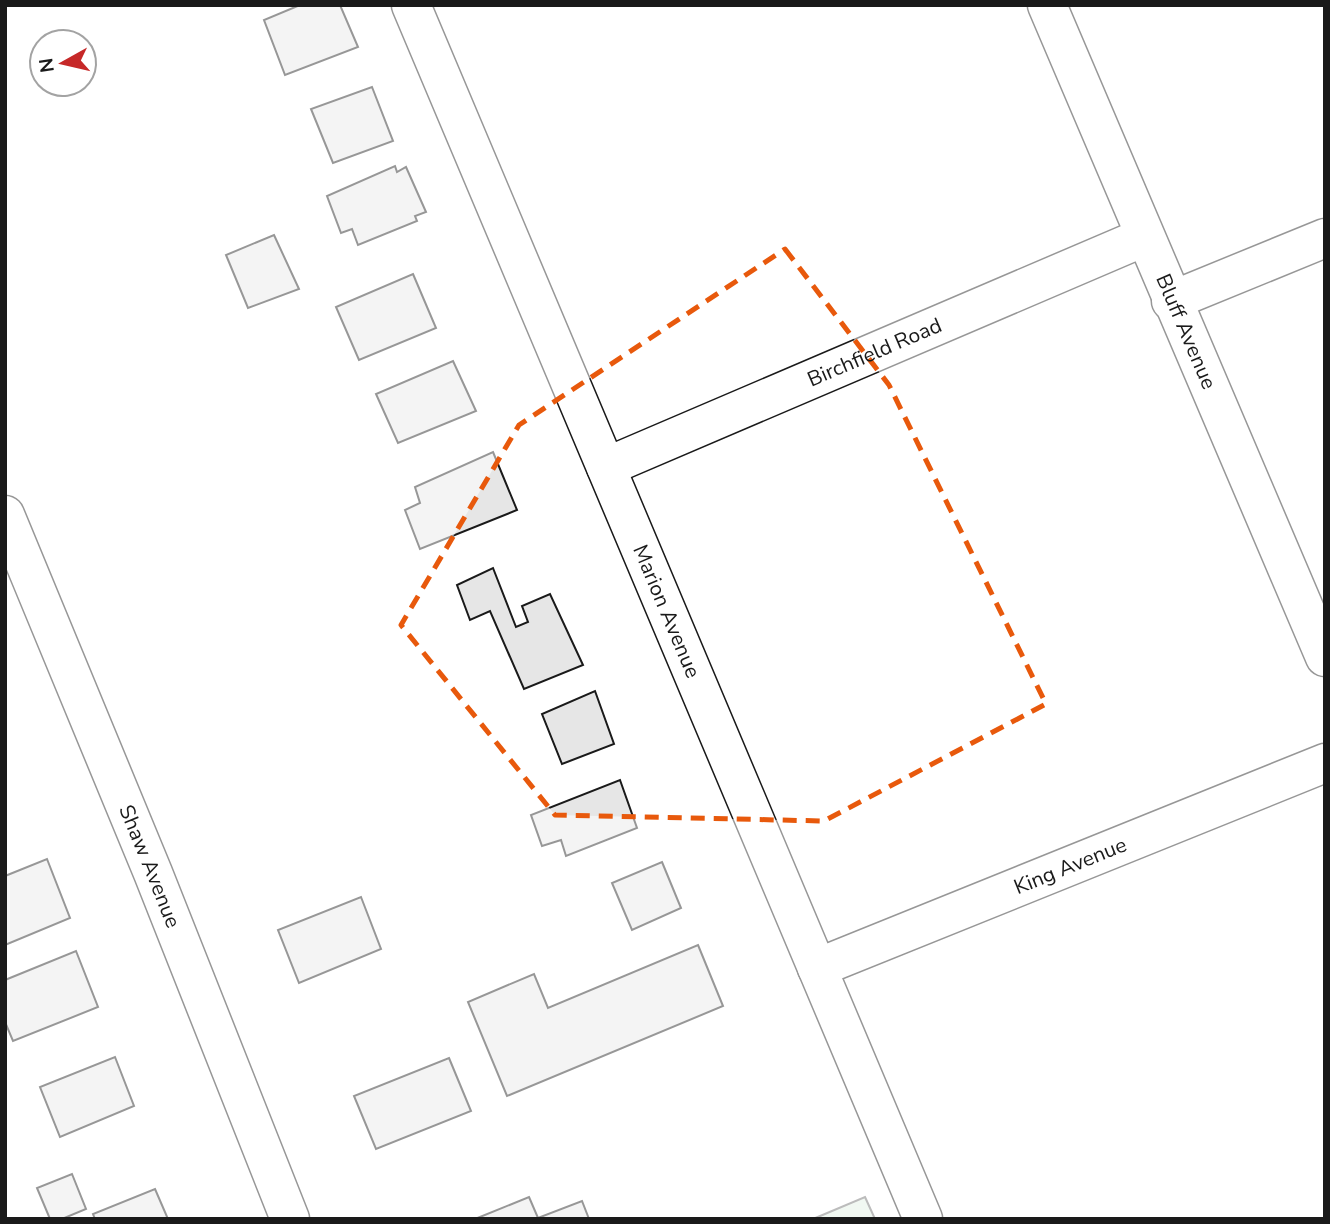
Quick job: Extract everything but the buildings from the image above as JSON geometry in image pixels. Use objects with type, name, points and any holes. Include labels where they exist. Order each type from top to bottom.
[{"type":"street","name":"Marion Avenue","points":[[411,5],[923,1219]]},
{"type":"street","name":"Bluff Avenue","points":[[1047,5],[1325,657]]},
{"type":"street","name":"Birchfield Road","points":[[606,467],[1144,237]]},
{"type":"street","points":[[1171,301],[1325,237]]},
{"type":"street","name":"Shaw Avenue","points":[[5,514],[153,873],[290,1219]]},
{"type":"street","name":"King Avenue","points":[[817,968],[1325,762]]},
{"type":"highlighted area","points":[[785,249],[889,385],[1046,704],[824,821],[555,815],[401,625],[519,425]]},
{"type":"green space","points":[[865,1197],[875,1219],[813,1219]]}]
